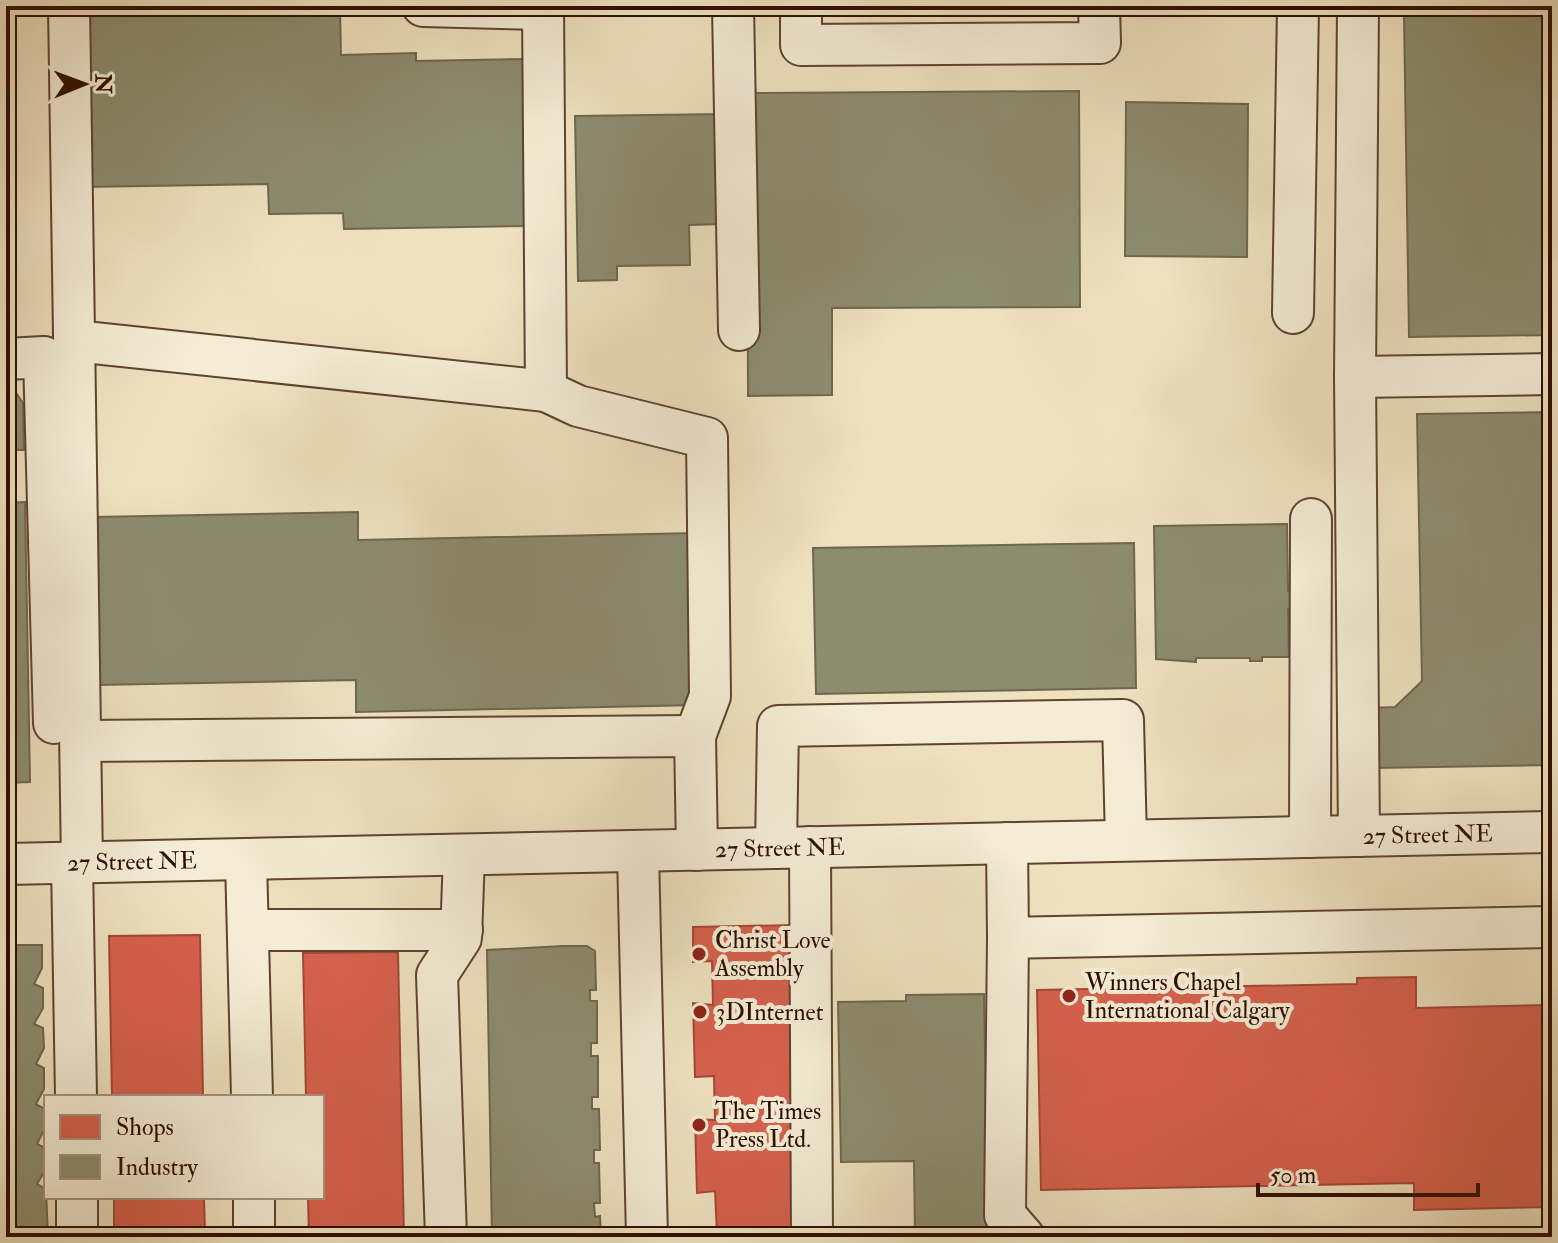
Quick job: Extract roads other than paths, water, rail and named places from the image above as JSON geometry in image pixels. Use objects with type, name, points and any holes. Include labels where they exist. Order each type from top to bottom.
[{"type":"street","points":[[69,6],[82,741],[70,863]]},
{"type":"street","points":[[423,6],[543,8],[546,391]]},
{"type":"street","points":[[733,6],[739,330]]},
{"type":"street","points":[[801,6],[801,45],[1100,43],[1099,6]]},
{"type":"street","points":[[1293,313],[1298,6]]},
{"type":"street","points":[[1358,6],[1355,377],[1359,836]]},
{"type":"street","points":[[75,341],[546,391],[578,406],[707,438],[710,696],[695,736],[697,850]]},
{"type":"street","points":[[6,359],[44,357],[70,863],[76,1095]]},
{"type":"street","points":[[1355,377],[1552,374]]},
{"type":"street","points":[[1310,837],[1311,519]]},
{"type":"street","points":[[812,1237],[793,848],[778,726],[1123,720],[1126,840]]},
{"type":"street","points":[[82,741],[695,736]]},
{"type":"street","name":"27 Street NE","points":[[6,864],[1552,832]]},
{"type":"street","points":[[1007,843],[1005,1215],[1024,1237]]},
{"type":"street","points":[[638,853],[647,1237]]},
{"type":"street","points":[[446,1237],[437,975],[461,938],[464,855]]},
{"type":"street","points":[[246,860],[252,1095]]},
{"type":"street","points":[[1008,938],[1552,927]]},
{"type":"street","points":[[249,930],[462,930]]},
{"type":"street","points":[[77,1199],[77,1237]]},
{"type":"street","points":[[254,1199],[254,1237]]},
{"type":"place","name":"Christ Love Assembly","points":[[699,954]]},
{"type":"place","name":"Winners Chapel International Calgary","points":[[1069,996]]},
{"type":"place","name":"3DInternet","points":[[700,1012]]},
{"type":"place","name":"The Times Press Ltd.","points":[[699,1125]]}]
